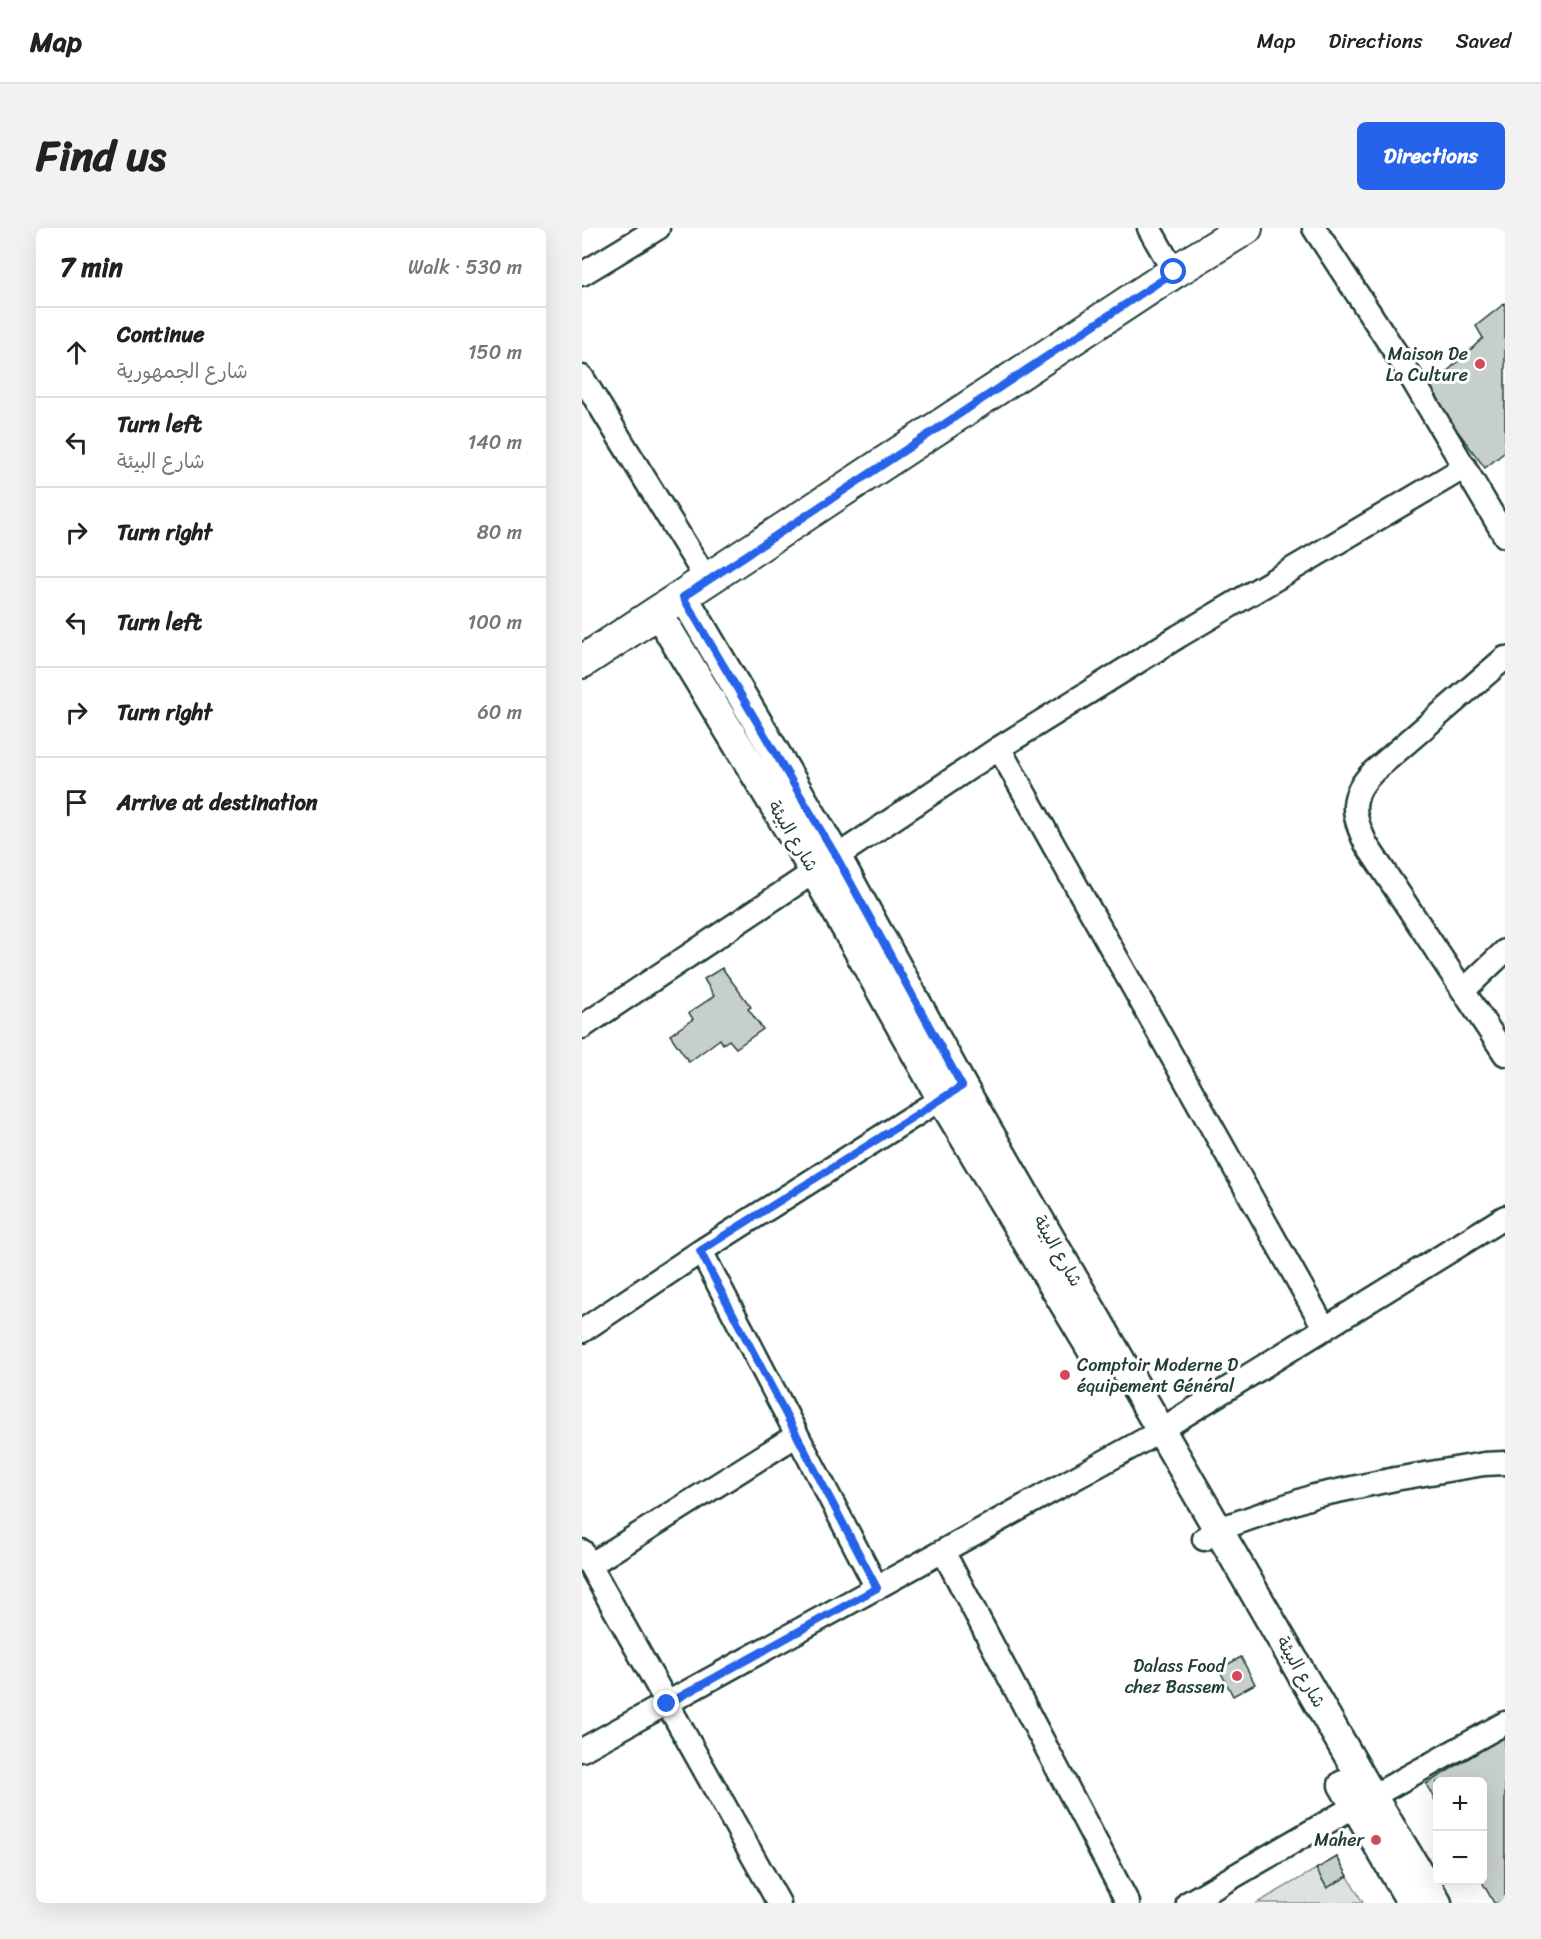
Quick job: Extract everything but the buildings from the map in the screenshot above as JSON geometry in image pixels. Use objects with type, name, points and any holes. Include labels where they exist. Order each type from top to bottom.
[{"type":"main road","points":[[582,662],[1174,272],[1246,228]]},
{"type":"street","points":[[582,274],[658,228]]},
{"type":"street","points":[[1149,228],[1174,272]]},
{"type":"street","points":[[1314,228],[1405,367],[1505,536]]},
{"type":"street","points":[[582,378],[683,596]]},
{"type":"street","points":[[582,1027],[999,748],[1179,636],[1465,467]]},
{"type":"street","name":"شارع البيئة","points":[[683,596],[825,863],[952,1092],[1154,1435],[1364,1801],[1412,1903]]},
{"type":"street","points":[[1505,658],[1374,771],[1361,785],[1355,802],[1356,822],[1366,844],[1505,1054]]},
{"type":"street","points":[[999,748],[1325,1329]]},
{"type":"street","points":[[1464,990],[1505,951]]},
{"type":"street","points":[[582,1331],[700,1251],[952,1092]]},
{"type":"street","points":[[582,1750],[1154,1435],[1505,1217]]},
{"type":"street","points":[[700,1251],[877,1588]]},
{"type":"street","points":[[779,1903],[586,1558],[797,1435]]},
{"type":"street","points":[[1211,1534],[1314,1496],[1395,1479],[1484,1464],[1505,1463]]},
{"type":"street","points":[[944,1551],[1128,1903]]},
{"type":"street","points":[[1188,1903],[1505,1723]]},
{"type":"street","name":"شارع البيئة","points":[[1364,1801],[1437,1903]]},
{"type":"shaded area","points":[[1337,1857],[1363,1903],[1257,1903]]},
{"type":"place","name":"Maison De La Culture","points":[[1480,364]]},
{"type":"place","name":"Comptoir Moderne D équipement Général","points":[[1065,1375]]},
{"type":"place","name":"Dalass Food chez Bassem","points":[[1237,1676]]},
{"type":"place","name":"Maher","points":[[1376,1840]]},
{"type":"route","points":[[667,1704],[877,1588],[700,1251],[962,1086],[836,856],[683,597],[1174,272]]}]
